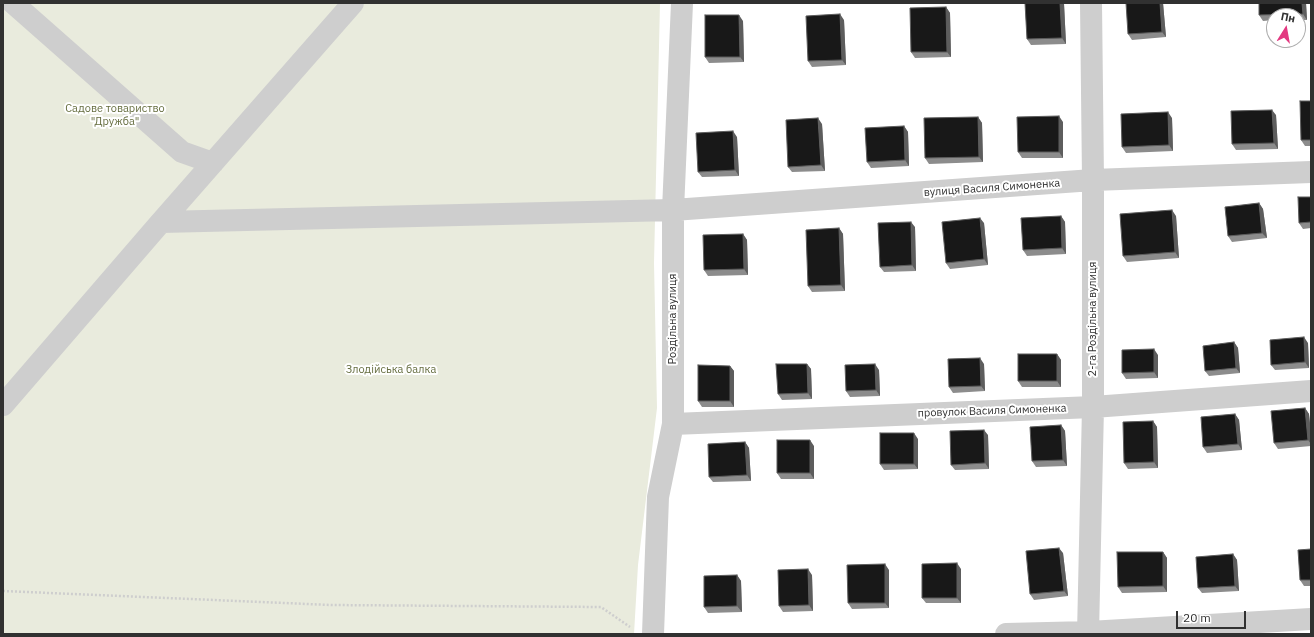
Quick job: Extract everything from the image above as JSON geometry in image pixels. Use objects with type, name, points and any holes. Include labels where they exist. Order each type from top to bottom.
[{"type":"street","points":[[13,3],[182,152],[212,163]]},
{"type":"street","points":[[3,405],[212,163],[353,3]]},
{"type":"street","name":"Роздільна вулиця","points":[[644,632],[658,497],[673,424],[673,210],[682,3]]},
{"type":"street","name":"2-га Роздільна вулиця","points":[[1088,633],[1093,407],[1091,3]]},
{"type":"street","name":"вулиця Василя Симоненка","points":[[161,222],[673,210],[1093,180],[1311,172]]},
{"type":"street","name":"провулок Василя Симоненка","points":[[673,424],[1093,407],[1311,392]]},
{"type":"street","points":[[1006,634],[1088,633],[1311,619]]},
{"type":"path","points":[[3,591],[332,605],[601,607],[644,632]]},
{"type":"green space","name":"Злодійська балка","points":[[3,3],[660,3],[654,263],[657,408],[638,565],[634,634],[3,634]]},
{"type":"building","points":[[1025,3],[1060,3],[1062,38],[1027,39]]},
{"type":"building","points":[[1126,3],[1160,3],[1162,32],[1128,34]]},
{"type":"building","points":[[1259,3],[1302,3],[1302,8],[1266,8],[1266,15],[1259,15]]},
{"type":"building","points":[[946,7],[947,52],[911,52],[910,8]]},
{"type":"building","points":[[840,14],[842,60],[808,61],[806,16]]},
{"type":"building","points":[[705,15],[739,15],[740,57],[705,57]]},
{"type":"building","points":[[1300,101],[1311,101],[1311,140],[1301,140]]},
{"type":"building","points":[[1272,110],[1274,143],[1232,144],[1231,111]]},
{"type":"building","points":[[1168,112],[1169,145],[1122,147],[1121,114]]},
{"type":"building","points":[[1059,116],[1059,152],[1018,152],[1017,117]]},
{"type":"building","points":[[978,117],[979,157],[925,158],[924,118]]},
{"type":"building","points":[[818,118],[821,165],[788,167],[786,120]]},
{"type":"building","points":[[904,126],[905,160],[867,162],[865,128]]},
{"type":"building","points":[[733,131],[735,170],[698,172],[696,133]]},
{"type":"building","points":[[1298,197],[1311,197],[1311,222],[1299,223]]},
{"type":"building","points":[[1259,203],[1262,233],[1228,236],[1225,207]]},
{"type":"building","points":[[1172,210],[1175,252],[1123,256],[1120,214]]},
{"type":"building","points":[[1061,216],[1062,248],[1023,250],[1021,218]]},
{"type":"building","points":[[980,218],[984,259],[946,263],[942,222]]},
{"type":"building","points":[[911,222],[912,265],[880,267],[878,223]]},
{"type":"building","points":[[839,228],[841,285],[808,286],[806,230]]},
{"type":"building","points":[[743,234],[744,269],[704,270],[703,235]]},
{"type":"building","points":[[1304,337],[1305,362],[1271,365],[1270,340]]},
{"type":"building","points":[[1234,342],[1236,368],[1205,371],[1203,346]]},
{"type":"building","points":[[1154,349],[1154,372],[1122,373],[1122,350]]},
{"type":"building","points":[[1018,354],[1057,354],[1057,381],[1018,381]]},
{"type":"building","points":[[980,358],[981,386],[949,387],[948,359]]},
{"type":"building","points":[[776,364],[807,364],[808,393],[778,394]]},
{"type":"building","points":[[875,364],[876,390],[846,391],[845,365]]},
{"type":"building","points":[[698,365],[730,366],[730,401],[698,401]]},
{"type":"building","points":[[1305,408],[1308,440],[1274,443],[1271,411]]},
{"type":"building","points":[[1235,414],[1238,444],[1203,447],[1201,417]]},
{"type":"building","points":[[1153,421],[1154,462],[1124,463],[1123,422]]},
{"type":"building","points":[[1061,425],[1063,460],[1032,461],[1030,427]]},
{"type":"building","points":[[984,430],[985,463],[951,465],[950,431]]},
{"type":"building","points":[[880,433],[914,433],[914,464],[880,464]]},
{"type":"building","points":[[777,440],[810,440],[810,473],[777,473]]},
{"type":"building","points":[[745,442],[747,475],[709,477],[708,444]]},
{"type":"building","points":[[1059,548],[1064,591],[1030,594],[1026,551]]},
{"type":"building","points":[[1311,549],[1311,580],[1300,580],[1298,550]]},
{"type":"building","points":[[1117,552],[1163,552],[1163,586],[1118,587]]},
{"type":"building","points":[[1233,554],[1235,586],[1198,588],[1196,557]]},
{"type":"building","points":[[957,563],[957,598],[922,598],[922,564]]},
{"type":"building","points":[[885,564],[885,603],[848,603],[847,565]]},
{"type":"building","points":[[808,569],[809,605],[779,606],[778,570]]},
{"type":"building","points":[[737,575],[737,606],[704,607],[704,576]]},
{"type":"park label","name":"Садове товариство \"Дружба\"","points":[[115,115]]}]
